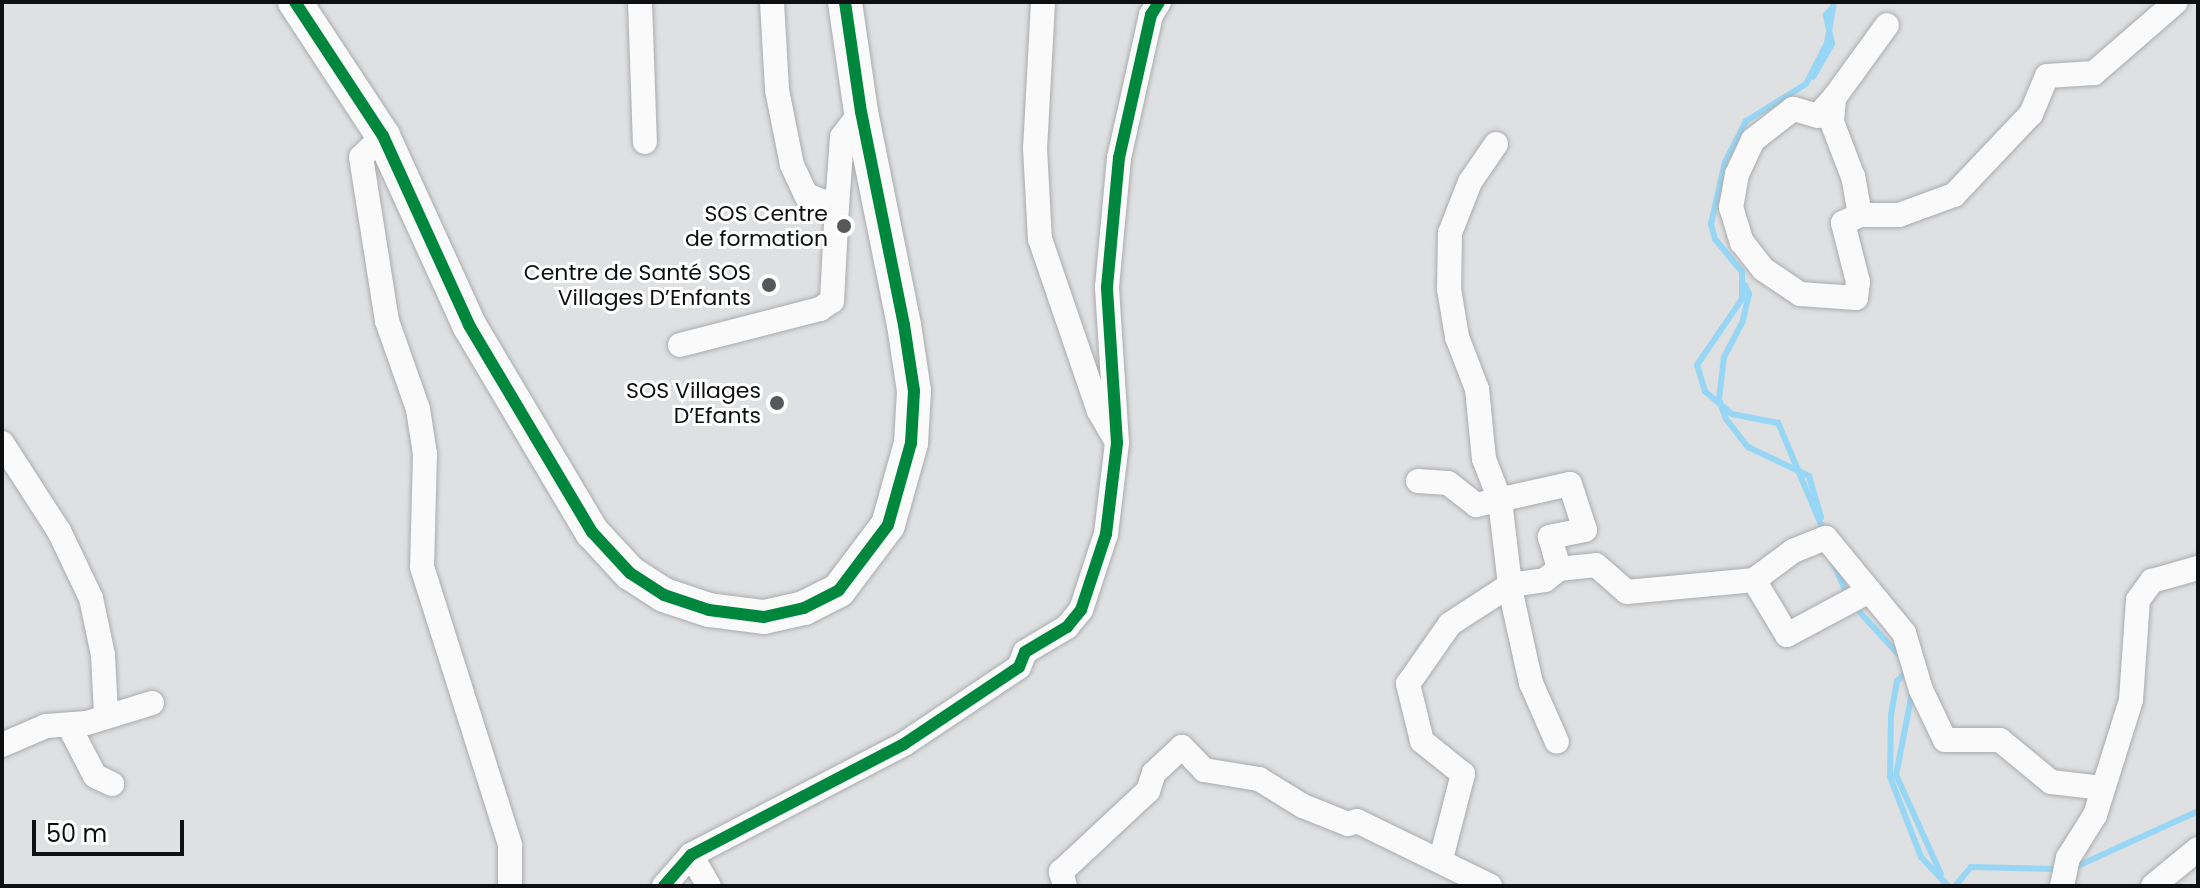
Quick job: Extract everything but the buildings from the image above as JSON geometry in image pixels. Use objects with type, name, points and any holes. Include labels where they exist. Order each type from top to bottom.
[{"type":"street","points":[[295,2],[383,136],[469,325],[592,532],[630,573],[664,595],[709,610],[764,617],[804,608],[839,590],[888,525],[904,478],[914,391],[861,112],[845,2]]},
{"type":"street","points":[[640,2],[645,142]]},
{"type":"street","points":[[772,2],[777,90],[792,165],[806,195],[837,207]]},
{"type":"street","points":[[1043,2],[1035,148],[1040,239],[1099,411],[1117,443]]},
{"type":"street","points":[[1887,25],[1818,116],[1793,109],[1753,140],[1737,174],[1731,207],[1742,242],[1763,269],[1815,298],[1856,298],[1858,282],[1843,223],[1860,215],[1899,215],[1954,195],[2031,114],[2047,76],[2094,73],[2176,2]]},
{"type":"street","points":[[664,886],[691,855],[904,744],[1019,667],[1025,652],[1067,627],[1081,610],[1106,534],[1117,443],[1107,287],[1119,158],[1153,6]]},
{"type":"street","points":[[1834,98],[1832,122],[1853,177],[1860,215]]},
{"type":"street","points":[[680,345],[820,309],[832,301],[842,137],[861,112]]},
{"type":"street","points":[[383,136],[361,157],[387,321],[418,409],[425,454],[422,567],[510,845],[510,886]]},
{"type":"street","points":[[1496,144],[1470,182],[1450,233],[1449,289],[1457,337],[1477,389],[1484,459],[1500,500],[1510,585],[1531,683],[1557,742]]},
{"type":"street","points":[[2,443],[59,531],[91,598],[103,655],[106,715]]},
{"type":"street","points":[[1418,481],[1448,483],[1476,505],[1570,484],[1585,530],[1550,537],[1559,569]]},
{"type":"street","points":[[1441,859],[1463,774],[1422,741],[1408,684],[1450,624],[1510,585],[1545,580],[1559,569],[1596,565],[1627,592],[1754,580],[1793,551],[1826,538],[1904,633],[1921,690],[1945,740],[2000,740],[2051,782],[2102,788]]},
{"type":"street","points":[[2064,875],[2095,815],[2131,700],[2138,600],[2152,581],[2198,568]]},
{"type":"street","points":[[1754,580],[1787,635],[1869,591]]},
{"type":"street","points":[[2,745],[46,726],[69,726],[152,703]]},
{"type":"street","points":[[69,726],[95,776],[112,784]]},
{"type":"street","points":[[1065,886],[1061,872],[1148,791],[1154,773],[1182,747],[1204,770],[1259,779],[1303,806],[1348,824],[1357,821],[1441,859],[1490,886]]},
{"type":"street","points":[[2153,886],[2198,849]]},
{"type":"street","points":[[691,855],[709,886]]},
{"type":"waterway","points":[[1825,534],[1778,423],[1732,414],[1705,391],[1697,365],[1742,299],[1742,272],[1715,239],[1711,224],[1725,162],[1746,121],[1806,84],[1827,43],[1834,2]]},
{"type":"waterway","points":[[1813,77],[1832,44],[1826,15],[1832,8]]},
{"type":"waterway","points":[[1745,285],[1749,294],[1743,321],[1724,357],[1719,399],[1726,419],[1748,447],[1809,476],[1821,517]]},
{"type":"waterway","points":[[1834,564],[1847,594]]},
{"type":"waterway","points":[[1855,607],[1898,654]]},
{"type":"waterway","points":[[1907,671],[1897,681],[1891,715],[1890,777],[1921,857],[1948,886]]},
{"type":"waterway","points":[[1912,693],[1896,775],[1941,874]]},
{"type":"waterway","points":[[2071,869],[2198,811]]},
{"type":"waterway","points":[[1955,886],[1971,867],[2060,869]]},
{"type":"cycle path","points":[[295,2],[383,136],[469,325],[592,532],[630,573],[664,595],[709,610],[764,617],[804,608],[839,590],[888,525],[911,443],[914,391],[904,325],[861,112],[845,2]]},
{"type":"cycle path","points":[[664,886],[691,855],[904,744],[1019,667],[1025,652],[1067,627],[1081,610],[1106,534],[1117,443],[1107,287],[1119,158],[1151,15],[1159,2]]},
{"type":"place","name":"SOS Centre de formation","points":[[844,226]]},
{"type":"place","name":"Centre de Santé SOS Villages D’Enfants","points":[[769,285]]},
{"type":"place","name":"SOS Villages D’Efants","points":[[777,403]]}]
